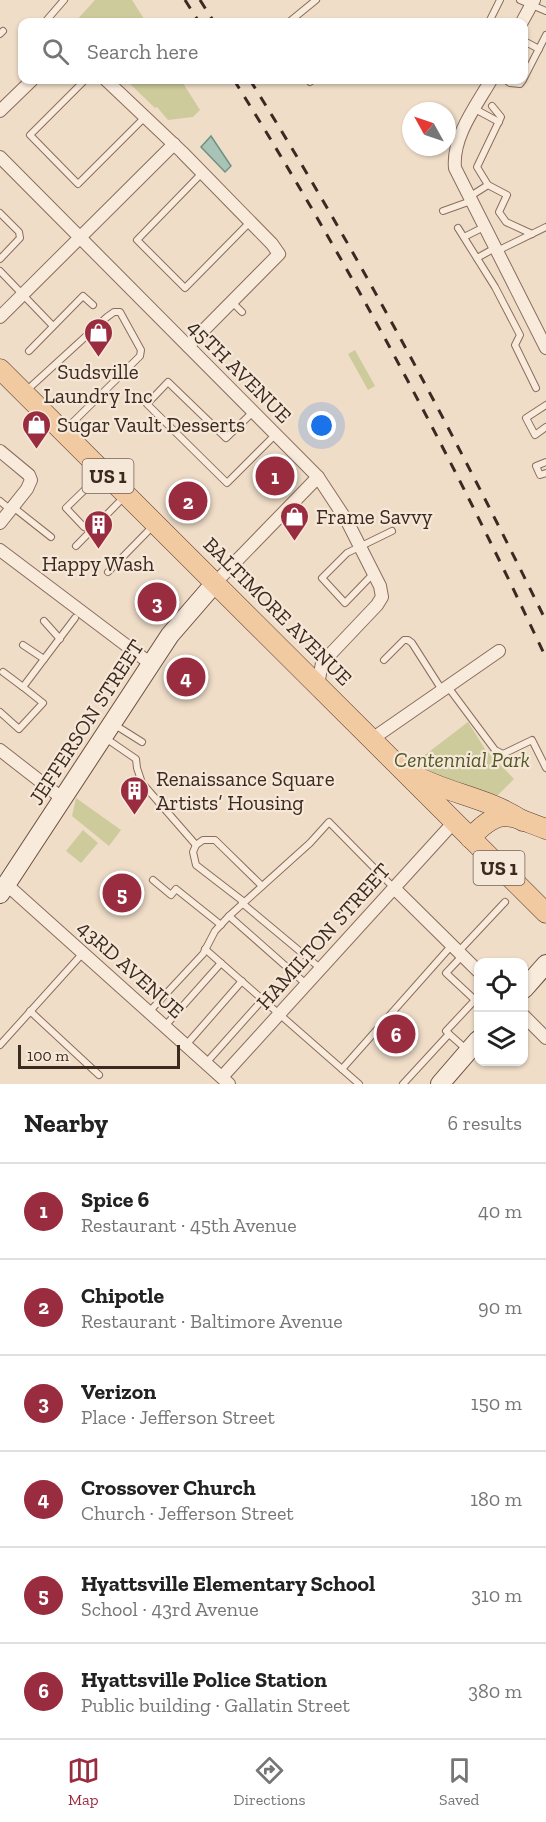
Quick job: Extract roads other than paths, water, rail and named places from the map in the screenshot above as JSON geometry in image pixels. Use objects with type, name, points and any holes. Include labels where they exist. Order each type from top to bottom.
[{"type":"main road","name":"BALTIMORE AVENUE","points":[[0,369],[470,838],[543,905]]},
{"type":"main road","points":[[402,768],[436,786],[498,807],[523,821]]},
{"type":"main road","points":[[470,838],[492,819],[509,817],[546,829]]},
{"type":"street","points":[[523,18],[528,1]]},
{"type":"street","points":[[1,108],[28,84]]},
{"type":"street","points":[[110,84],[203,173],[279,254],[188,346]]},
{"type":"street","points":[[489,84],[460,137],[454,157],[455,168],[546,348]]},
{"type":"street","points":[[0,317],[174,144]]},
{"type":"street","name":"45TH AVENUE","points":[[0,157],[318,477],[347,521],[374,574],[382,597],[377,606],[322,663]]},
{"type":"street","points":[[0,451],[29,475],[31,480],[27,489],[0,523]]},
{"type":"street","name":"JEFFERSON STREET","points":[[3,889],[170,635],[215,583],[318,477]]},
{"type":"street","points":[[0,550],[151,664]]},
{"type":"street","points":[[372,739],[499,651]]},
{"type":"street","points":[[297,664],[322,663],[318,685]]},
{"type":"street","points":[[0,750],[63,799]]},
{"type":"street","name":"HAMILTON STREET","points":[[225,1081],[280,1013],[454,822]]},
{"type":"street","points":[[394,888],[474,967]]},
{"type":"street","name":"43RD AVENUE","points":[[3,889],[83,953],[225,1081]]},
{"type":"street","points":[[528,985],[546,964]]},
{"type":"street","points":[[528,1020],[546,1038]]},
{"type":"street","points":[[440,1084],[474,1046]]},
{"type":"lane","points":[[48,18],[64,0]]},
{"type":"lane","points":[[294,18],[316,0]]},
{"type":"lane","points":[[491,18],[500,0]]},
{"type":"lane","points":[[528,1],[546,11]]},
{"type":"lane","points":[[528,69],[546,35]]},
{"type":"lane","points":[[528,43],[538,49]]},
{"type":"lane","points":[[81,84],[30,135],[78,184],[146,117]]},
{"type":"lane","points":[[492,106],[501,117],[477,167],[488,185],[507,195],[499,212],[506,222],[532,234]]},
{"type":"lane","points":[[475,109],[499,122]]},
{"type":"lane","points":[[203,173],[137,240],[185,288],[250,221]]},
{"type":"lane","points":[[443,211],[470,199],[488,185]]},
{"type":"lane","points":[[0,213],[19,232],[20,238],[0,259]]},
{"type":"lane","points":[[464,237],[484,227]]},
{"type":"lane","points":[[477,258],[546,227]]},
{"type":"lane","points":[[458,228],[495,287],[520,335],[515,345],[536,388]]},
{"type":"lane","points":[[0,271],[53,326]]},
{"type":"lane","points":[[29,351],[83,296],[93,305]]},
{"type":"lane","points":[[231,301],[242,312]]},
{"type":"lane","points":[[24,393],[107,317],[114,312],[120,312],[141,350],[140,356],[63,432]]},
{"type":"lane","points":[[253,412],[226,438],[168,382],[147,404],[227,483],[275,435]]},
{"type":"lane","points":[[546,405],[526,418],[535,435],[546,427]]},
{"type":"lane","points":[[546,462],[536,466],[540,475],[546,473]]},
{"type":"lane","points":[[84,527],[66,508],[104,472]]},
{"type":"lane","points":[[76,546],[127,495]]},
{"type":"lane","points":[[0,501],[51,537]]},
{"type":"lane","points":[[108,572],[155,523]]},
{"type":"lane","points":[[374,574],[345,603],[322,578],[347,553],[392,531]]},
{"type":"lane","points":[[23,687],[75,618]]},
{"type":"lane","points":[[44,621],[60,639]]},
{"type":"lane","points":[[384,660],[404,640],[408,640],[495,750],[503,754],[532,740],[546,768]]},
{"type":"lane","points":[[23,645],[44,659]]},
{"type":"lane","points":[[0,712],[19,729],[42,703],[3,672]]},
{"type":"lane","points":[[108,730],[142,742]]},
{"type":"lane","points":[[108,730],[136,759],[142,783],[196,845]]},
{"type":"lane","points":[[149,1012],[203,954],[229,916],[310,843],[329,822],[394,888]]},
{"type":"lane","points":[[262,886],[215,840],[203,840],[196,845],[193,852],[196,865],[243,902],[320,969]]},
{"type":"lane","points":[[153,880],[171,895],[176,889],[221,925]]},
{"type":"lane","points":[[342,1069],[505,903]]},
{"type":"lane","points":[[229,916],[306,984]]},
{"type":"lane","points":[[205,949],[264,998],[359,1084]]},
{"type":"lane","points":[[458,950],[446,974],[475,1000],[446,1031],[474,1046]]},
{"type":"lane","points":[[0,1045],[83,953]]},
{"type":"lane","points":[[165,1026],[221,963]]},
{"type":"lane","points":[[186,1045],[242,981]]},
{"type":"lane","points":[[206,1063],[264,998]]},
{"type":"lane","points":[[30,1011],[99,1075]]},
{"type":"lane","points":[[403,1084],[449,1034]]},
{"type":"railway","points":[[185,0],[196,18]]},
{"type":"railway","points":[[200,0],[211,18]]},
{"type":"railway","points":[[236,84],[319,220],[399,364],[546,658]]},
{"type":"railway","points":[[252,84],[405,346],[546,621]]},
{"type":"place","name":"Sudsville Laundry Inc","points":[[98,358]]},
{"type":"place","name":"Sugar Vault Desserts","points":[[36,450]]},
{"type":"place","name":"Spice 6","points":[[275,476]]},
{"type":"place","name":"Chipotle","points":[[188,501]]},
{"type":"place","name":"Frame Savvy","points":[[295,542]]},
{"type":"place","name":"Happy Wash","points":[[98,550]]},
{"type":"place","name":"Verizon","points":[[157,602]]},
{"type":"place","name":"Crossover Church","points":[[186,677]]},
{"type":"place","name":"Renaissance Square Artists’ Housing","points":[[135,816]]},
{"type":"place","name":"Hyattsville Elementary School","points":[[122,893]]},
{"type":"place","name":"Hyattsville Police Station","points":[[396,1034]]},
{"type":"park label","name":"Centennial Park","points":[[462,759]]}]
